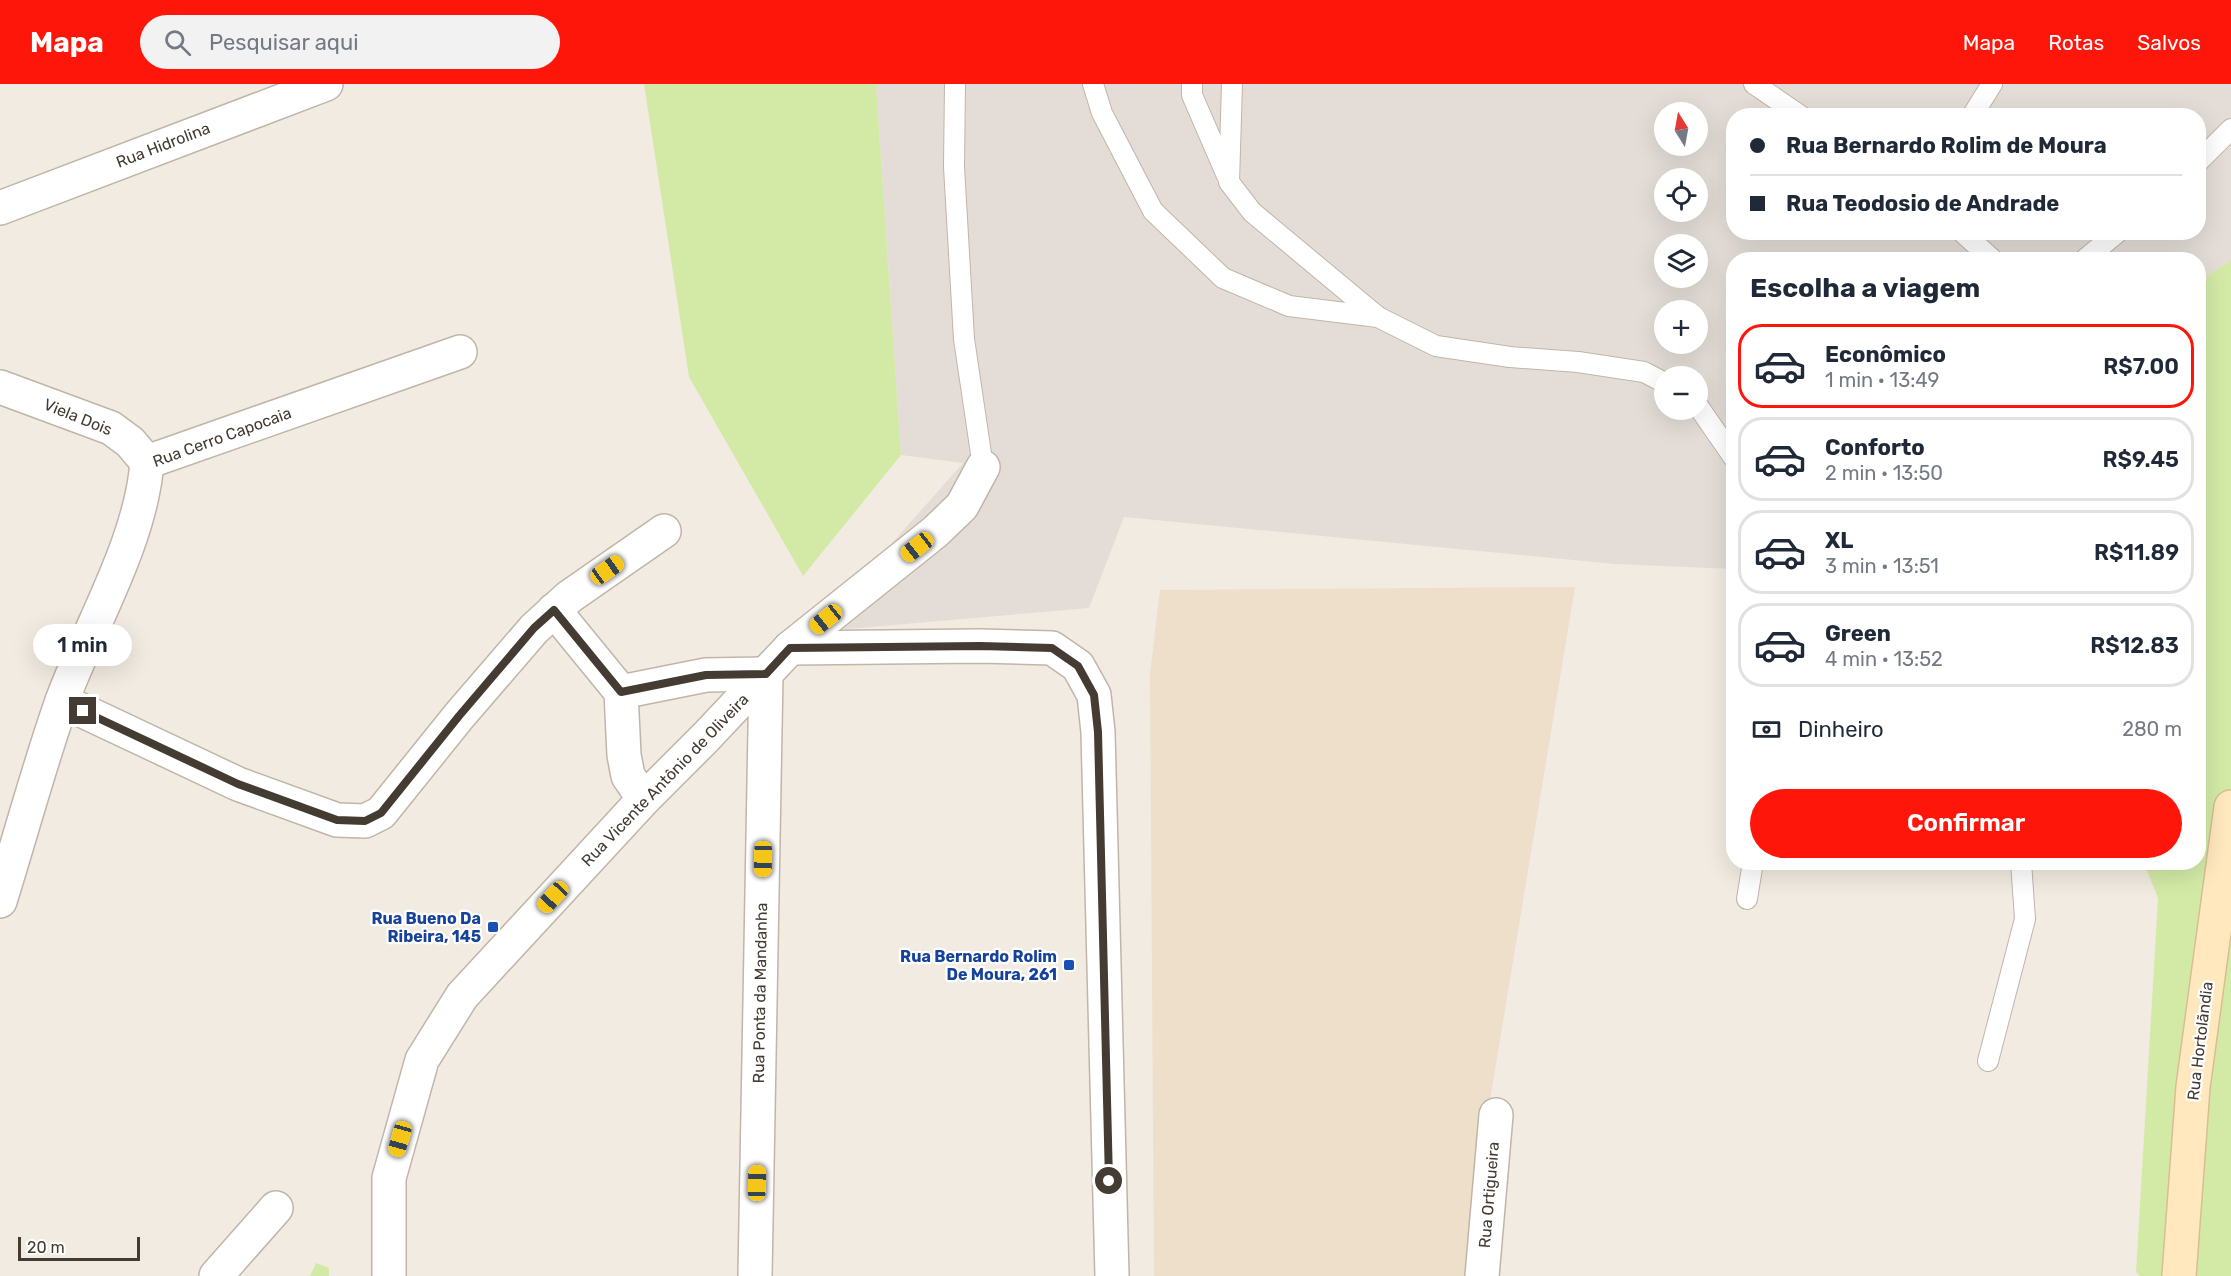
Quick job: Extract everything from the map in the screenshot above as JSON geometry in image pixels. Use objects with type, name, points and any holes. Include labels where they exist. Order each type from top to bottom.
[{"type":"street","name":"Rua Hidrolina","points":[[0,208],[326,84]]},
{"type":"street","name":"Rua Cerro Capocaia","points":[[0,901],[62,701],[131,534],[145,487],[147,462],[460,352]]},
{"type":"street","name":"Viela Dois","points":[[0,387],[111,428],[130,442],[147,462]]},
{"type":"street","name":"Rua Vicente Antônio de Oliveira","points":[[389,1276],[389,1178],[422,1060],[462,996],[645,799],[790,648],[935,532],[962,506],[983,467]]},
{"type":"street","points":[[62,701],[238,784],[337,820],[365,821],[381,813],[534,628],[569,597],[664,531]]},
{"type":"street","points":[[554,610],[621,692],[624,755],[628,777],[645,799]]},
{"type":"street","points":[[790,648],[980,646],[1052,648],[1078,666],[1094,695],[1098,732],[1112,1276]]},
{"type":"street","points":[[621,692],[706,675],[766,674]]},
{"type":"street","name":"Rua Ponta da Mandanha","points":[[756,1276],[766,674]]},
{"type":"street","name":"Rua Hortolãndia","points":[[2179,1276],[2178,1265],[2193,1087],[2231,807]]},
{"type":"street","name":"Rua Ortigueira","points":[[1482,1276],[1496,1115]]},
{"type":"street","points":[[216,1276],[276,1208]]},
{"type":"lane","points":[[955,84],[954,167],[964,339],[983,467]]},
{"type":"lane","points":[[1093,84],[1101,113],[1153,211],[1223,278],[1289,306],[1378,317]]},
{"type":"lane","points":[[1192,84],[1192,95],[1229,182],[1252,212],[1378,317],[1436,346],[1509,357],[1578,362],[1644,372],[1654,377]]},
{"type":"lane","points":[[1229,182],[1232,84]]},
{"type":"lane","points":[[1754,84],[1789,108]]},
{"type":"lane","points":[[1977,108],[1992,84]]},
{"type":"lane","points":[[2206,154],[2231,129]]},
{"type":"lane","points":[[1971,240],[1984,252]]},
{"type":"lane","points":[[2094,252],[2108,240]]},
{"type":"lane","points":[[1708,420],[1726,446]]},
{"type":"lane","points":[[1747,899],[1752,870]]},
{"type":"lane","points":[[1988,1061],[2025,919],[2021,870]]},
{"type":"shaded area","points":[[876,84],[2231,84],[2231,260],[2206,277],[2206,252],[1726,252],[1726,569],[1615,564],[1124,517],[1089,608],[813,632],[963,463],[901,455]]},
{"type":"shaded area","points":[[1575,587],[1489,1106],[1475,1276],[1154,1276],[1150,674],[1160,590]]},
{"type":"green space","points":[[644,84],[876,84],[901,455],[803,576],[689,377]]},
{"type":"green space","points":[[2231,260],[2231,1276],[2140,1276],[2136,1272],[2158,898],[2147,870],[2206,870],[2206,277]]},
{"type":"green space","points":[[316,1263],[329,1268],[329,1276],[310,1276]]},
{"type":"place","name":"Rua Bueno Da Ribeira, 145","points":[[493,927]]},
{"type":"place","name":"Rua Bernardo Rolim De Moura, 261","points":[[1069,965]]},
{"type":"route","points":[[83,711],[238,784],[337,820],[365,821],[381,813],[459,716],[534,628],[554,610],[621,692],[706,675],[766,674],[790,648],[980,646],[1052,648],[1078,666],[1094,695],[1098,732],[1109,1181]]}]
